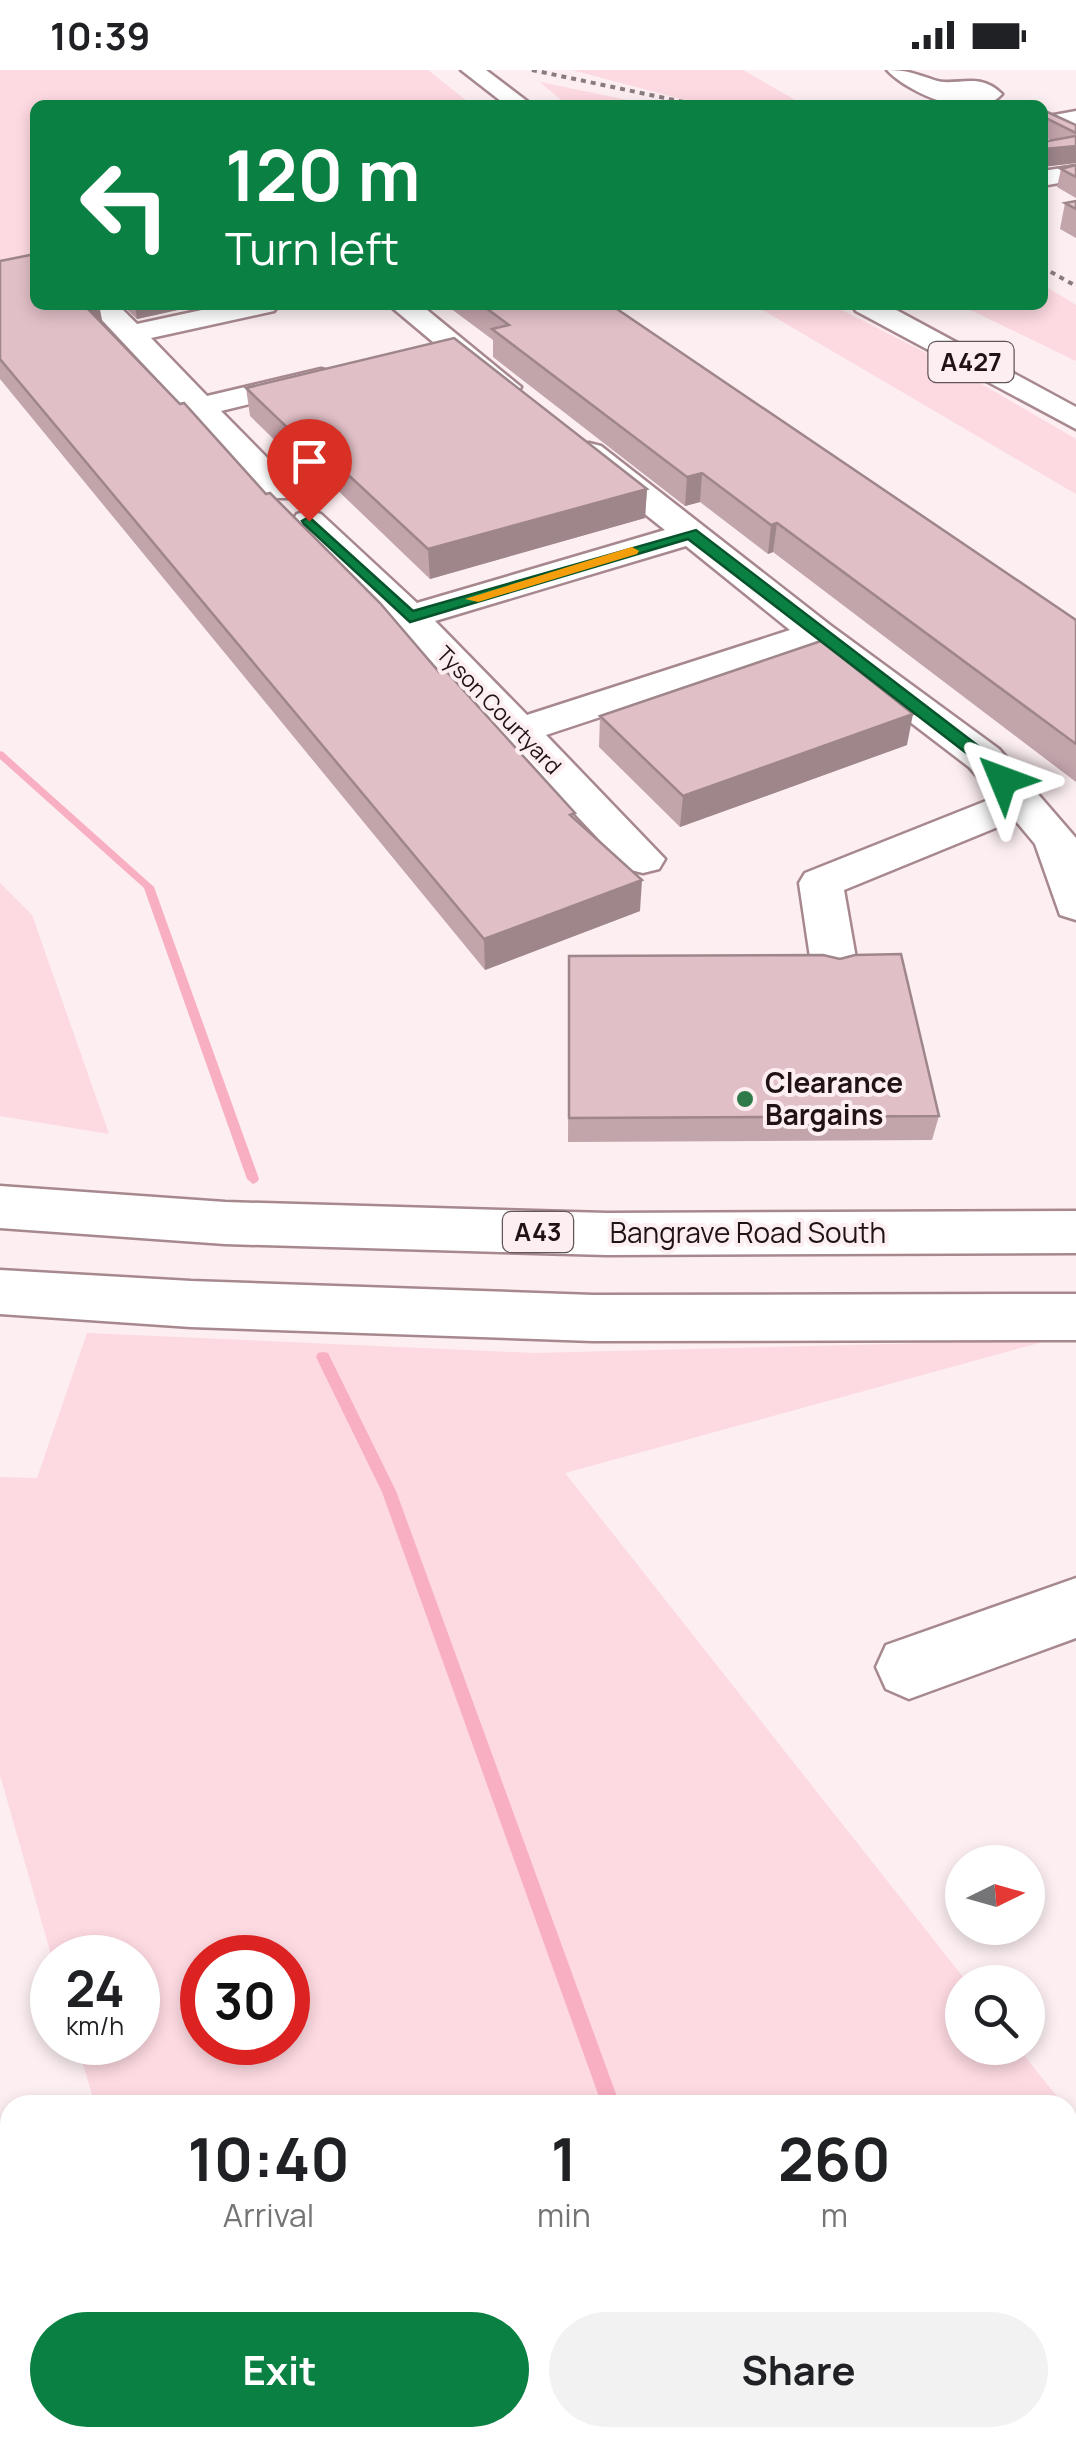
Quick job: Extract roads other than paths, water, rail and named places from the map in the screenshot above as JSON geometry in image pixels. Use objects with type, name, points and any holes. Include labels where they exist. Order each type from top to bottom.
[{"type":"main road","points":[[446,70],[486,100]]},
{"type":"main road","points":[[472,70],[514,100]]},
{"type":"main road","points":[[898,70],[954,100]]},
{"type":"main road","points":[[940,70],[992,80],[1009,100]]},
{"type":"main road","points":[[954,100],[941,90],[992,80]]},
{"type":"main road","points":[[1048,125],[1076,118]]},
{"type":"main road","points":[[1048,127],[1076,136]]},
{"type":"main road","points":[[1048,133],[1056,152],[1076,162]]},
{"type":"main road","points":[[107,310],[281,491]]},
{"type":"main road","points":[[131,334],[241,310]]},
{"type":"main road","points":[[408,310],[529,405]]},
{"type":"main road","name":"A427","points":[[875,310],[1076,420]]},
{"type":"main road","points":[[419,355],[456,347]]},
{"type":"main road","points":[[202,406],[347,372]]},
{"type":"main road","points":[[558,428],[817,634],[984,758],[1056,841],[1076,905]]},
{"type":"main road","name":"Tyson Courtyard","points":[[309,521],[410,617],[643,860]]},
{"type":"main road","points":[[410,617],[690,534]]},
{"type":"main road","points":[[520,730],[817,634]]},
{"type":"main road","points":[[834,964],[820,882],[1022,802]]},
{"type":"main road","name":"Bangrave Road South","points":[[0,1207],[225,1223],[606,1234],[1076,1232]]},
{"type":"main road","points":[[0,1292],[191,1304],[593,1318],[1076,1317]]},
{"type":"main road","points":[[909,1667],[1074,1612]]},
{"type":"waterway","points":[[0,754],[149,887],[253,1179]]},
{"type":"waterway","points":[[323,1357],[389,1491],[607,2095]]},
{"type":"railway","points":[[532,70],[674,100]]},
{"type":"railway","points":[[1048,270],[1076,286]]},
{"type":"place","name":"Clearance Bargains","points":[[745,1099]]}]
